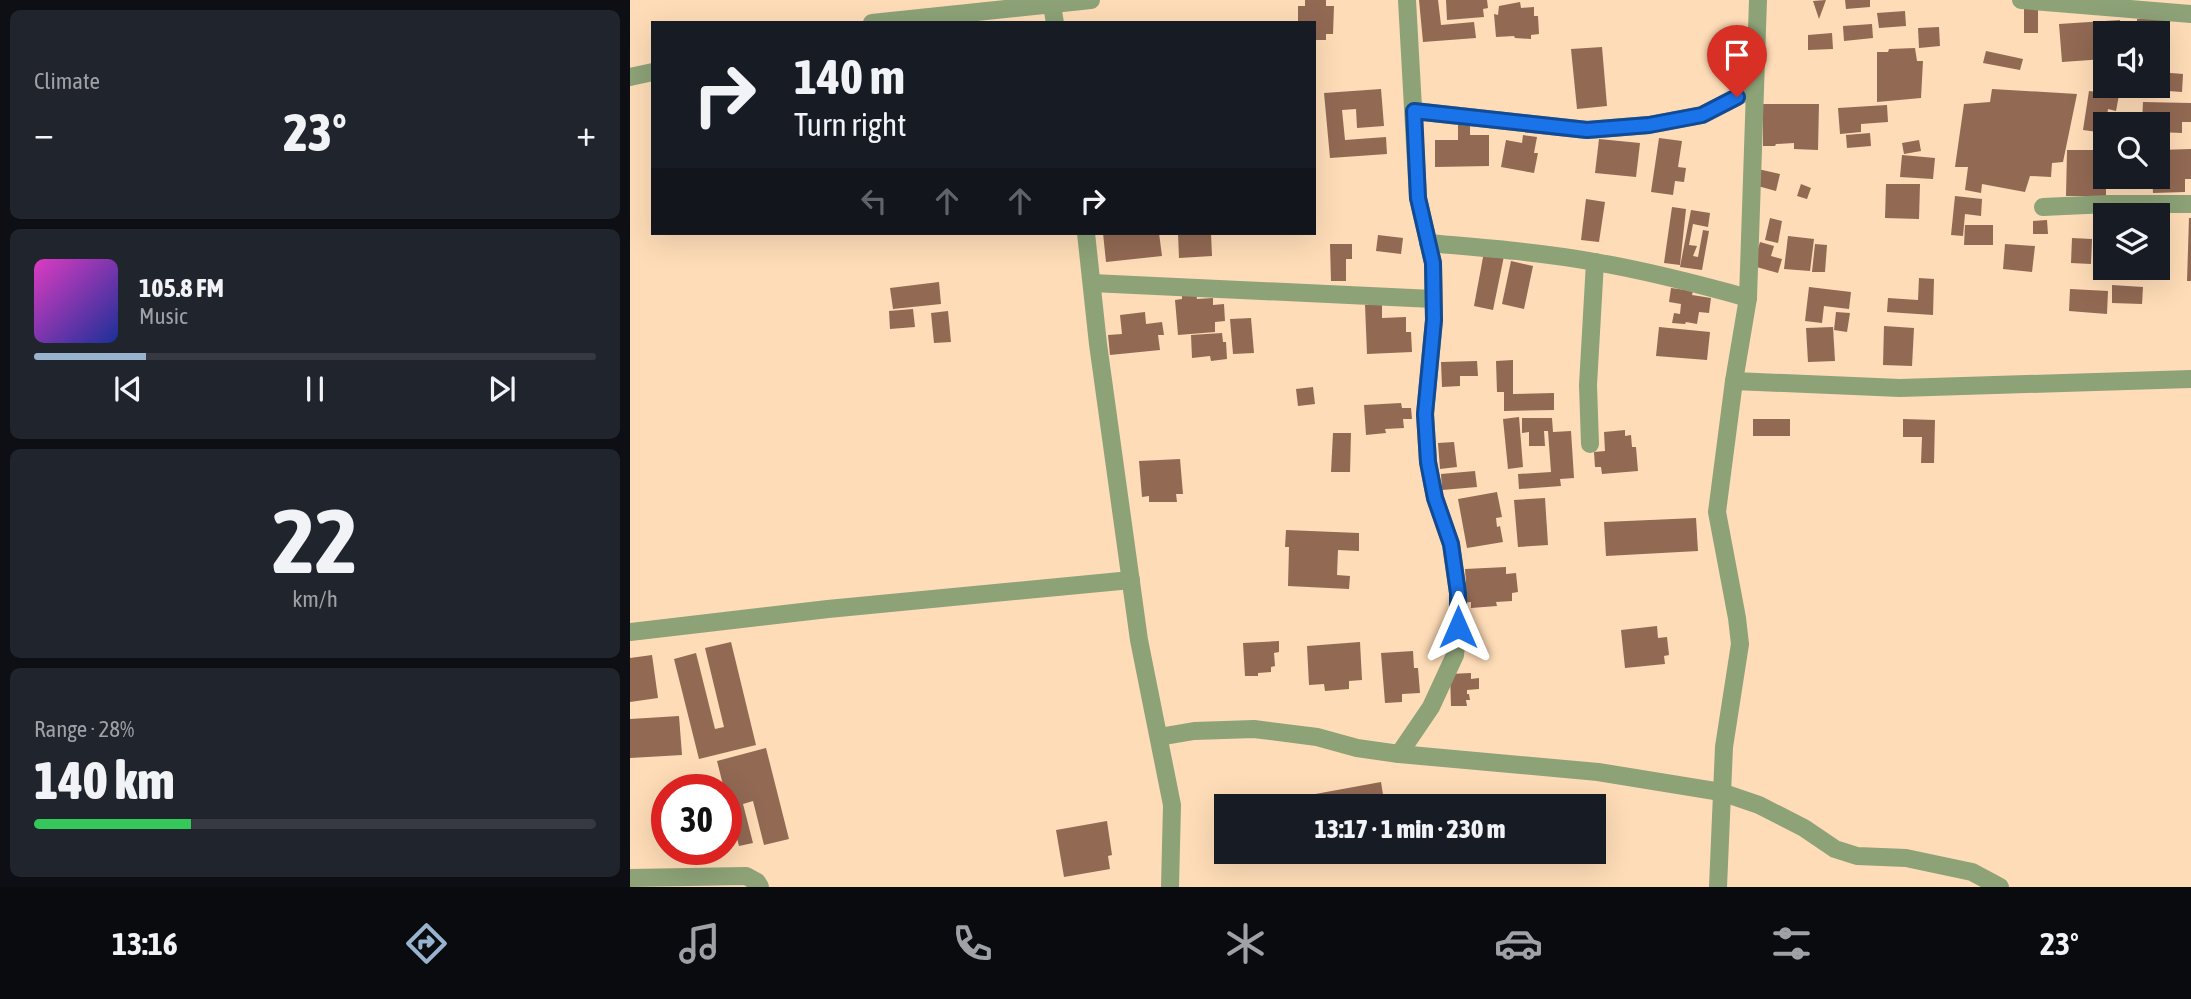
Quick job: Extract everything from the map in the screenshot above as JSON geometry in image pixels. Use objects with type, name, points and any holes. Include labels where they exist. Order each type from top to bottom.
[{"type":"street","points":[[888,21],[1052,1],[1091,0]]},
{"type":"street","points":[[1399,754],[1431,707],[1446,676],[1455,655],[1458,627],[1458,593],[1451,544],[1435,498],[1428,462],[1425,414],[1434,320],[1433,263],[1418,198],[1407,0]]},
{"type":"street","points":[[2021,0],[2191,14]]},
{"type":"street","points":[[1052,1],[1055,21]]},
{"type":"street","points":[[1717,887],[1724,747],[1740,644],[1717,512],[1751,263],[1753,3]]},
{"type":"street","points":[[630,77],[651,72]]},
{"type":"street","points":[[1414,111],[1587,130],[1649,125],[1702,115],[1754,88]]},
{"type":"street","points":[[2043,207],[2191,204]]},
{"type":"street","points":[[1086,235],[1098,344],[1139,640],[1172,805],[1170,887]]},
{"type":"street","points":[[1428,243],[1517,250],[1595,262],[1679,279],[1748,298]]},
{"type":"street","points":[[1590,444],[1588,385],[1595,262]]},
{"type":"street","points":[[1092,283],[1433,299]]},
{"type":"street","points":[[1734,381],[1911,387],[2191,379]]},
{"type":"street","points":[[630,632],[828,609],[1131,580]]},
{"type":"street","points":[[1158,737],[1254,729],[1317,737],[1357,748],[1399,754],[1598,772],[1721,792],[1759,805],[1804,828],[1835,849],[1857,856],[1906,858],[1972,872],[2000,887]]},
{"type":"street","points":[[630,878],[749,876],[757,881],[760,887]]},
{"type":"building","points":[[1305,0],[1326,0],[1326,6],[1334,6],[1333,34],[1326,34],[1326,40],[1316,40],[1316,21],[1298,21],[1298,6],[1305,6]]},
{"type":"building","points":[[1419,0],[1438,0],[1441,25],[1474,22],[1476,38],[1423,42]]},
{"type":"building","points":[[1446,0],[1487,0],[1488,8],[1483,9],[1484,17],[1447,20]]},
{"type":"building","points":[[1826,0],[1819,19],[1813,1]]},
{"type":"building","points":[[1845,0],[1870,0],[1870,7],[1846,9]]},
{"type":"building","points":[[1520,2],[1521,8],[1534,7],[1534,16],[1538,16],[1539,34],[1531,35],[1531,39],[1496,37],[1494,14],[1498,15],[1499,6]]},
{"type":"building","points":[[2024,4],[2038,4],[2038,33],[2024,33]]},
{"type":"building","points":[[1905,11],[1906,26],[1879,28],[1877,13]]},
{"type":"building","points":[[2137,19],[2169,19],[2169,21]]},
{"type":"building","points":[[2093,22],[2093,60],[2062,62],[2059,24]]},
{"type":"building","points":[[1872,24],[1873,38],[1844,41],[1843,26]]},
{"type":"building","points":[[1939,27],[1940,46],[1919,48],[1918,28]]},
{"type":"building","points":[[1832,33],[1833,49],[1808,50],[1808,35]]},
{"type":"building","points":[[1602,47],[1607,106],[1577,109],[1571,49]]},
{"type":"building","points":[[1915,48],[1917,61],[1923,61],[1921,98],[1877,102],[1877,52]]},
{"type":"building","points":[[1986,51],[2023,59],[2020,70],[1983,63]]},
{"type":"building","points":[[2170,73],[2183,74],[2182,92],[2170,91]]},
{"type":"building","points":[[1381,89],[1384,126],[1357,128],[1356,109],[1342,110],[1345,140],[1386,137],[1387,154],[1330,158],[1324,93]]},
{"type":"building","points":[[1992,89],[2077,94],[2063,162],[2052,163],[2051,177],[2030,176],[2025,192],[1982,184],[1981,193],[1965,190],[1968,167],[1955,167],[1964,104],[1990,102]]},
{"type":"building","points":[[2089,91],[2093,92],[2093,98],[2118,98],[2116,111],[2108,109],[2108,112],[2093,112],[2093,131],[2083,130]]},
{"type":"building","points":[[2143,102],[2191,103],[2191,122],[2182,122],[2182,133],[2170,132],[2170,112],[2143,112]]},
{"type":"building","points":[[1763,104],[1819,104],[1818,150],[1794,149],[1794,143],[1763,146]]},
{"type":"building","points":[[1887,105],[1888,122],[1861,124],[1861,132],[1840,134],[1838,108]]},
{"type":"building","points":[[1458,125],[1470,125],[1470,135],[1489,135],[1489,166],[1435,167],[1435,140],[1458,140]]},
{"type":"building","points":[[1870,133],[1871,146],[1847,148],[1846,135]]},
{"type":"building","points":[[1523,135],[1537,137],[1534,153],[1538,153],[1534,173],[1501,167],[1506,140],[1522,143]]},
{"type":"building","points":[[1659,138],[1682,141],[1678,167],[1686,168],[1684,182],[1675,181],[1673,195],[1651,192]]},
{"type":"building","points":[[1599,139],[1640,143],[1636,177],[1595,173]]},
{"type":"building","points":[[1919,140],[1921,151],[1904,154],[1902,143]]},
{"type":"building","points":[[2191,149],[2191,179],[2185,179],[2185,192],[2153,193],[2153,189],[2170,189],[2170,150]]},
{"type":"building","points":[[2067,150],[2093,150],[2093,189],[2106,189],[2106,196],[2066,196]]},
{"type":"building","points":[[1902,155],[1935,158],[1933,179],[1900,177]]},
{"type":"building","points":[[1758,169],[1780,174],[1776,191],[1754,185]]},
{"type":"building","points":[[1801,184],[1811,188],[1807,199],[1797,196]]},
{"type":"building","points":[[1886,184],[1920,184],[1919,219],[1885,218]]},
{"type":"building","points":[[1955,196],[1982,199],[1981,216],[1965,214],[1963,236],[1951,235]]},
{"type":"building","points":[[1586,199],[1605,202],[1599,242],[1581,240]]},
{"type":"building","points":[[1672,207],[1686,209],[1680,265],[1664,263]]},
{"type":"building","points":[[1691,210],[1710,213],[1708,227],[1693,224],[1689,245],[1697,246],[1693,256],[1698,257],[1703,230],[1709,231],[1702,270],[1680,267]]},
{"type":"building","points":[[1770,218],[1782,221],[1778,243],[1765,240]]},
{"type":"building","points":[[2189,218],[2191,281],[2187,281]]},
{"type":"building","points":[[2047,220],[2048,234],[2033,234],[2033,221]]},
{"type":"building","points":[[1965,225],[1993,225],[1993,245],[1964,245]]},
{"type":"building","points":[[1103,235],[1159,235],[1162,256],[1106,262]]},
{"type":"building","points":[[1178,235],[1211,235],[1212,256],[1179,258]]},
{"type":"building","points":[[1378,235],[1403,238],[1401,254],[1376,251]]},
{"type":"building","points":[[1788,236],[1814,239],[1810,271],[1784,269]]},
{"type":"building","points":[[2072,238],[2092,239],[2091,264],[2071,263]]},
{"type":"building","points":[[1760,242],[1774,246],[1771,256],[1782,259],[1778,273],[1753,266]]},
{"type":"building","points":[[1330,244],[1352,244],[1352,259],[1346,259],[1346,281],[1331,281]]},
{"type":"building","points":[[1815,244],[1827,245],[1825,272],[1812,272]]},
{"type":"building","points":[[2005,244],[2035,246],[2032,272],[2003,269]]},
{"type":"building","points":[[1484,252],[1504,256],[1493,310],[1474,306]]},
{"type":"building","points":[[1511,261],[1533,266],[1524,309],[1502,304]]},
{"type":"building","points":[[1919,278],[1934,279],[1933,315],[1887,312],[1888,298],[1918,300]]},
{"type":"building","points":[[939,282],[941,304],[893,309],[890,288]]},
{"type":"building","points":[[2112,285],[2143,287],[2142,304],[2112,303]]},
{"type":"building","points":[[1809,287],[1851,292],[1849,309],[1824,306],[1822,323],[1805,321]]},
{"type":"building","points":[[1671,288],[1693,291],[1692,295],[1711,298],[1709,313],[1699,312],[1697,324],[1672,323],[1674,313],[1680,314],[1681,304],[1669,302]]},
{"type":"building","points":[[2070,289],[2108,291],[2107,314],[2069,311]]},
{"type":"building","points":[[1196,293],[1197,299],[1213,298],[1213,305],[1224,304],[1225,321],[1215,322],[1215,332],[1178,335],[1175,300],[1182,299],[1182,294]]},
{"type":"building","points":[[1365,305],[1382,305],[1382,318],[1406,317],[1406,332],[1411,332],[1412,352],[1367,354]]},
{"type":"building","points":[[913,309],[915,327],[890,329],[889,311]]},
{"type":"building","points":[[948,311],[951,342],[934,343],[931,313]]},
{"type":"building","points":[[1145,312],[1146,324],[1162,322],[1164,335],[1158,335],[1160,350],[1110,355],[1108,335],[1122,334],[1120,315]]},
{"type":"building","points":[[1836,312],[1850,313],[1847,332],[1834,330]]},
{"type":"building","points":[[1251,318],[1254,353],[1233,354],[1230,319]]},
{"type":"building","points":[[1884,326],[1914,328],[1912,366],[1883,365]]},
{"type":"building","points":[[1659,327],[1710,332],[1707,360],[1656,356]]},
{"type":"building","points":[[1833,327],[1835,361],[1808,362],[1806,328]]},
{"type":"building","points":[[1222,333],[1223,342],[1226,342],[1227,359],[1211,361],[1210,356],[1192,358],[1191,335]]},
{"type":"building","points":[[1513,360],[1513,394],[1554,393],[1554,410],[1504,411],[1504,392],[1497,392],[1496,361]]},
{"type":"building","points":[[1477,361],[1478,376],[1460,376],[1460,386],[1442,387],[1441,362]]},
{"type":"building","points":[[1313,387],[1315,404],[1298,406],[1296,389]]},
{"type":"building","points":[[1401,403],[1402,408],[1411,408],[1412,419],[1403,419],[1404,428],[1385,429],[1386,433],[1366,435],[1364,405]]},
{"type":"building","points":[[1519,417],[1523,467],[1508,469],[1503,419]]},
{"type":"building","points":[[1522,418],[1552,418],[1553,432],[1571,431],[1574,478],[1560,479],[1561,486],[1519,489],[1518,474],[1551,472],[1548,431],[1544,431],[1545,446],[1529,446],[1529,432],[1522,433]]},
{"type":"building","points":[[1753,419],[1790,419],[1790,436],[1753,436]]},
{"type":"building","points":[[1903,419],[1935,420],[1934,463],[1921,463],[1922,437],[1903,437]]},
{"type":"building","points":[[1625,430],[1625,436],[1631,435],[1632,447],[1636,447],[1638,471],[1602,474],[1601,467],[1595,467],[1594,452],[1605,451],[1604,432]]},
{"type":"building","points":[[1333,433],[1351,433],[1350,472],[1331,472]]},
{"type":"building","points":[[1454,442],[1457,467],[1440,469],[1438,443]]},
{"type":"building","points":[[1180,459],[1183,494],[1176,494],[1177,502],[1149,502],[1149,496],[1142,497],[1139,461]]},
{"type":"building","points":[[1475,471],[1477,487],[1442,490],[1441,474]]},
{"type":"building","points":[[1497,492],[1502,517],[1496,518],[1497,527],[1500,526],[1503,542],[1467,548],[1458,499]]},
{"type":"building","points":[[1545,498],[1548,545],[1518,547],[1514,500]]},
{"type":"building","points":[[1696,518],[1698,551],[1606,556],[1604,522]]},
{"type":"building","points":[[1286,530],[1359,533],[1359,551],[1338,550],[1337,575],[1350,576],[1349,589],[1288,586],[1289,547],[1285,547]]},
{"type":"building","points":[[1506,567],[1506,574],[1516,573],[1518,592],[1512,593],[1512,601],[1496,602],[1497,606],[1471,608],[1471,602],[1461,603],[1460,583],[1466,582],[1465,569]]},
{"type":"building","points":[[1657,626],[1658,638],[1667,637],[1669,655],[1664,656],[1665,664],[1625,668],[1621,630]]},
{"type":"building","points":[[1279,641],[1279,652],[1274,653],[1275,666],[1271,667],[1271,672],[1245,676],[1243,643]]},
{"type":"building","points":[[731,642],[756,745],[699,759],[674,659],[696,653],[715,729],[724,727],[705,648]]},
{"type":"building","points":[[1360,642],[1362,680],[1349,681],[1349,689],[1325,691],[1324,684],[1309,685],[1307,646]]},
{"type":"building","points":[[1413,651],[1414,668],[1418,668],[1420,693],[1402,694],[1402,702],[1385,703],[1381,653]]},
{"type":"building","points":[[652,655],[658,698],[630,702],[630,658]]},
{"type":"building","points":[[1471,673],[1471,679],[1479,678],[1479,689],[1467,690],[1470,700],[1466,700],[1467,706],[1451,706],[1450,674]]},
{"type":"building","points":[[679,716],[682,755],[630,758],[630,719]]},
{"type":"building","points":[[766,748],[789,839],[764,845],[753,801],[743,804],[753,843],[742,845],[742,774],[720,774],[717,761]]},
{"type":"building","points":[[1381,782],[1383,794],[1315,794]]},
{"type":"building","points":[[1107,821],[1112,855],[1108,856],[1110,869],[1064,877],[1056,830]]},
{"type":"route","points":[[1458,627],[1458,593],[1451,544],[1435,498],[1428,462],[1425,414],[1434,320],[1433,263],[1418,198],[1414,111],[1587,130],[1649,125],[1702,115],[1737,97]]}]
